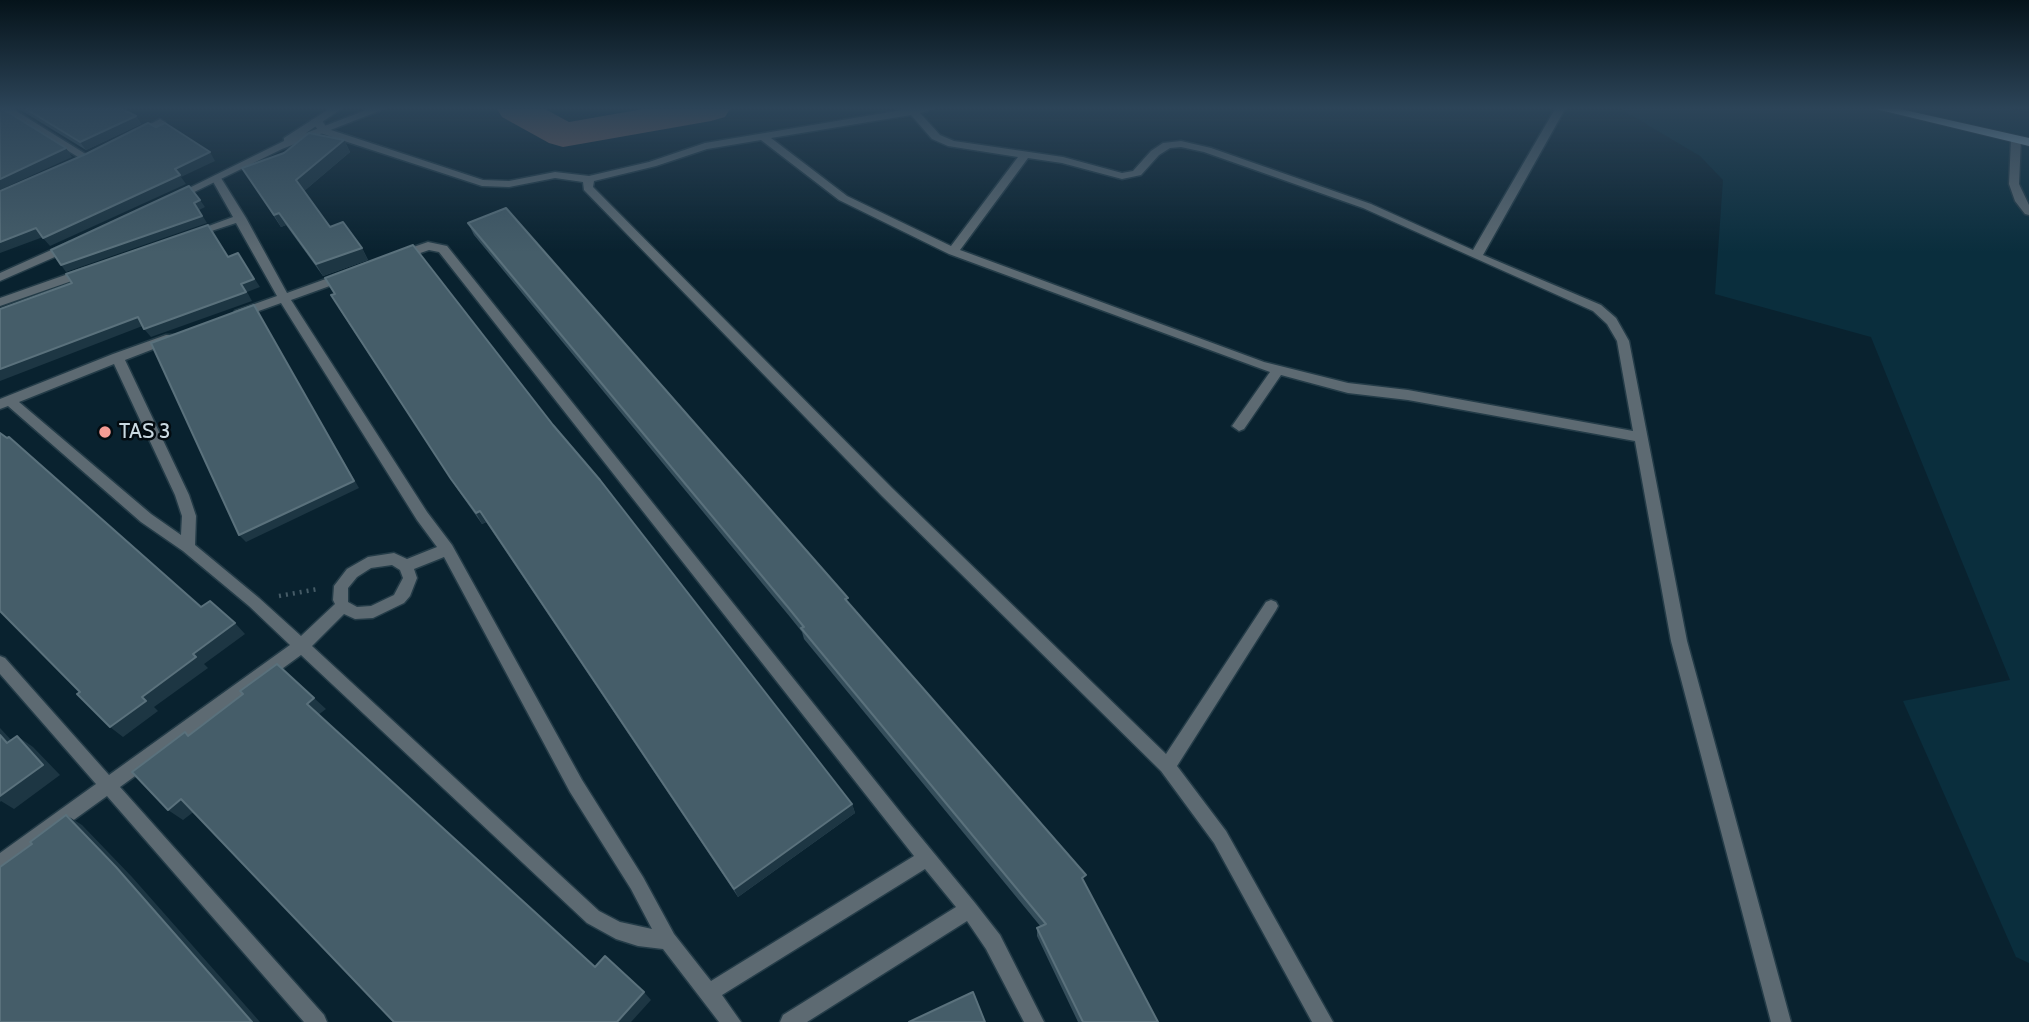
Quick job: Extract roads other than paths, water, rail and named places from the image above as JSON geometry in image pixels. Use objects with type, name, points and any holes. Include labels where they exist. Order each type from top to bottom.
[{"type":"street","points":[[166,201],[259,157]]},
{"type":"street","points":[[398,157],[482,183],[509,184],[544,176],[586,178],[674,157]]},
{"type":"street","points":[[789,157],[843,198],[953,251],[1278,370],[1348,388],[1408,395],[1641,437]]},
{"type":"street","points":[[953,251],[1024,157]]},
{"type":"street","points":[[1038,157],[1128,176],[1137,173],[1154,157]]},
{"type":"street","points":[[1222,157],[1367,206],[1589,304],[1605,314],[1623,341],[1679,641],[1781,1022]]},
{"type":"street","points":[[1476,256],[1533,157]]},
{"type":"street","points":[[2020,157],[2014,184],[2029,212]]},
{"type":"street","points":[[216,178],[284,298],[422,516],[447,549],[576,786],[668,940],[731,1022]]},
{"type":"street","points":[[586,178],[588,188],[887,492],[1167,766],[1220,837],[1323,1022]]},
{"type":"street","points":[[176,240],[238,214]]},
{"type":"street","points":[[0,277],[82,240]]},
{"type":"street","points":[[385,261],[428,246],[443,249],[969,909],[993,942],[1034,1022]]},
{"type":"street","points":[[0,302],[101,267]]},
{"type":"street","points":[[220,321],[360,270]]},
{"type":"street","points":[[181,334],[5,402],[146,518],[188,547],[254,602],[593,917],[616,930],[638,937],[668,940]]},
{"type":"street","points":[[117,357],[183,495],[189,516],[188,547]]},
{"type":"street","points":[[1239,426],[1278,370]]},
{"type":"street","points":[[406,566],[447,549]]},
{"type":"street","points":[[394,559],[406,566],[409,585],[391,605],[364,613],[355,613],[343,606],[340,600],[341,586],[352,573],[368,563],[394,559]]},
{"type":"street","points":[[0,864],[301,646],[343,606]]},
{"type":"street","points":[[1167,766],[1271,606]]},
{"type":"street","points":[[0,663],[317,1022]]},
{"type":"street","points":[[709,993],[928,858]]},
{"type":"street","points":[[790,1022],[969,909]]},
{"type":"place","name":"TAS 3","points":[[105,432]]}]
